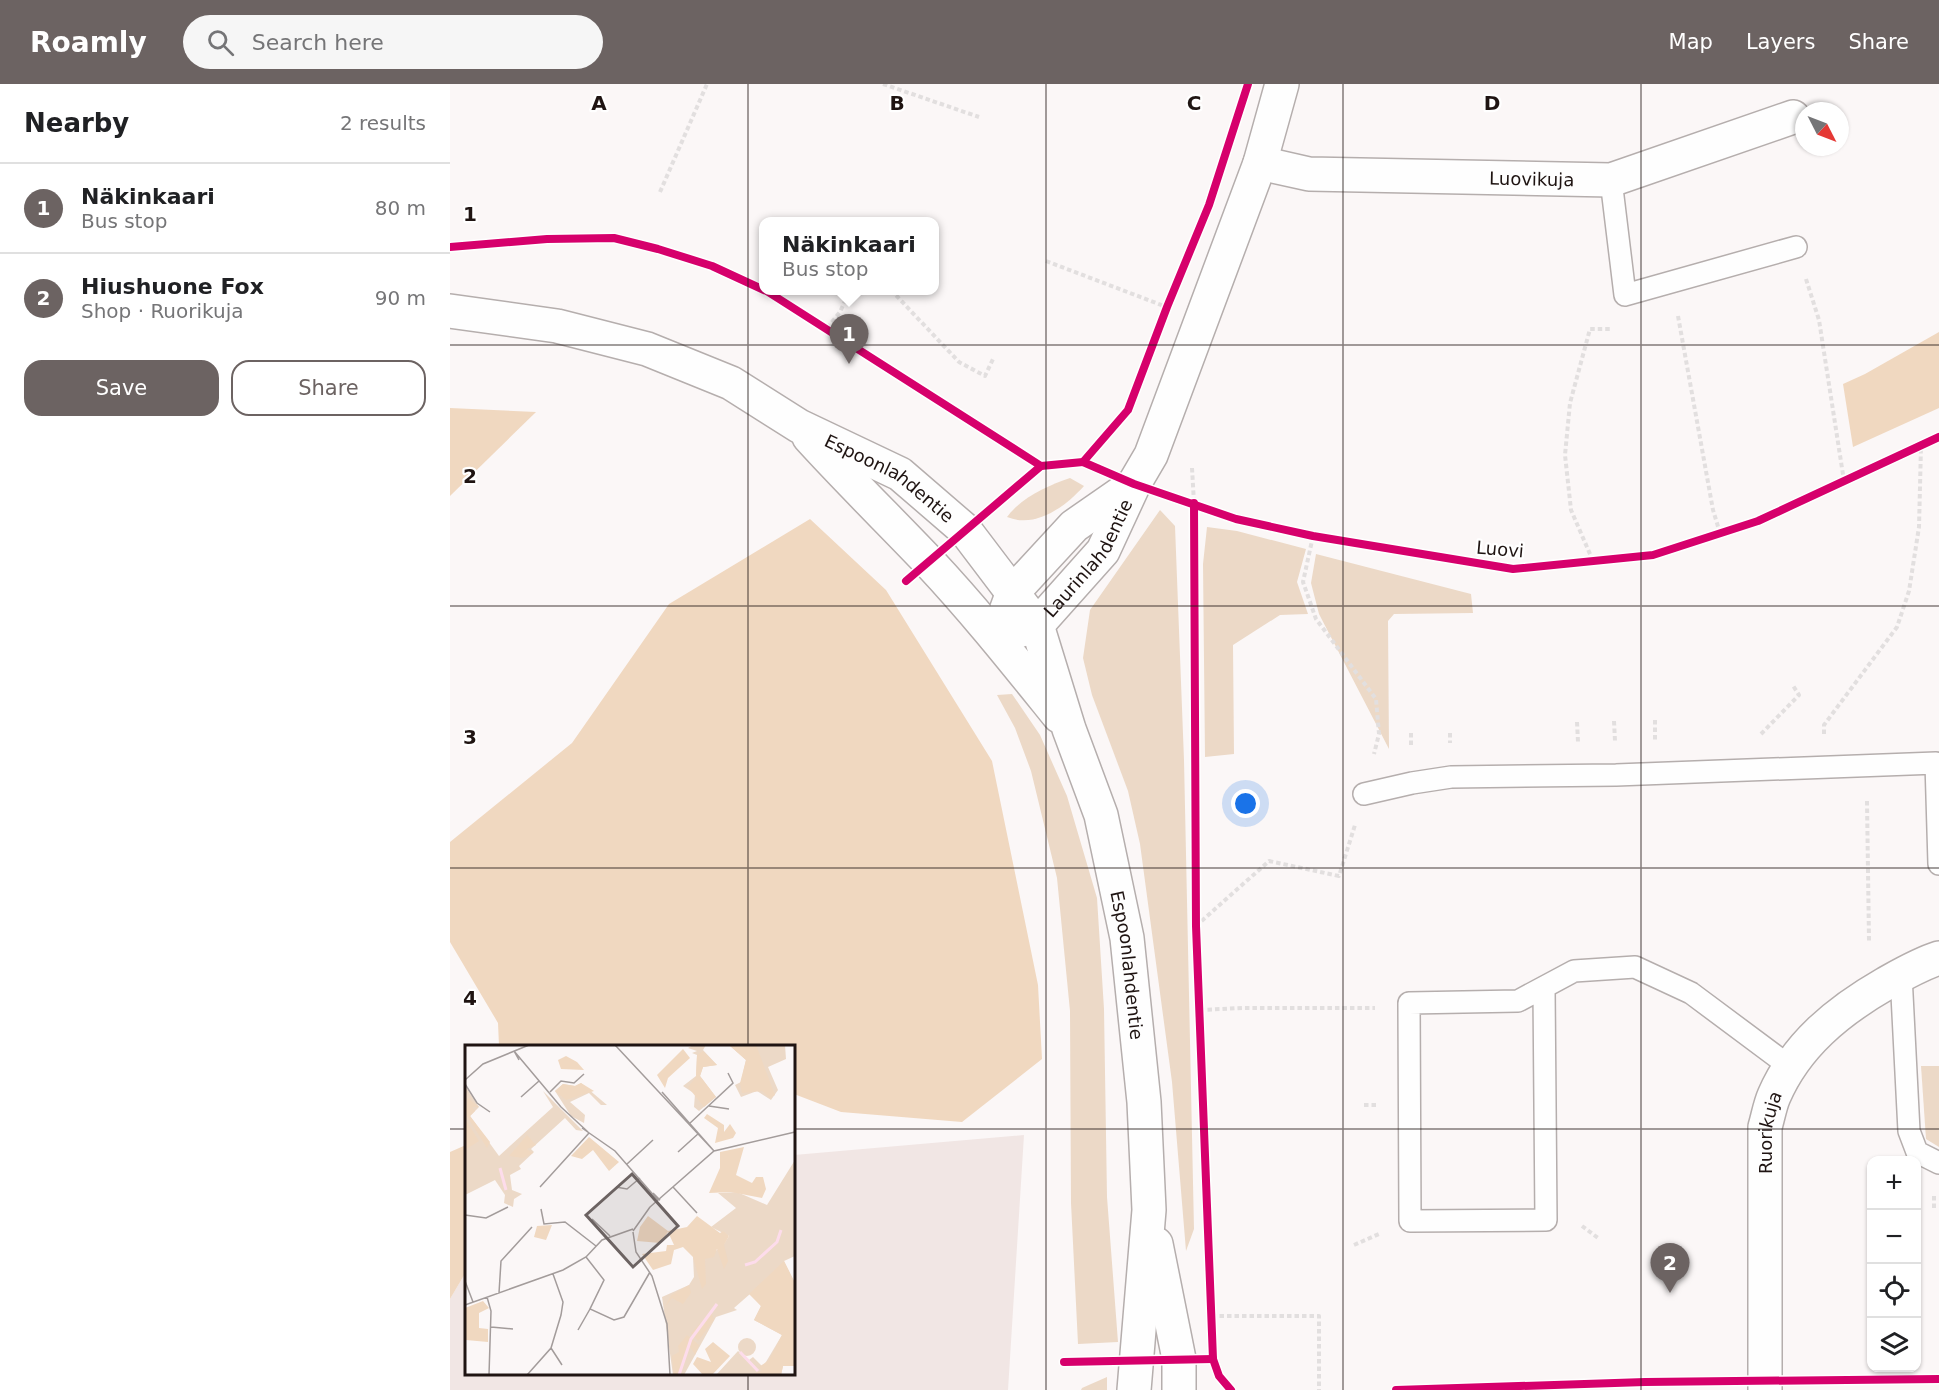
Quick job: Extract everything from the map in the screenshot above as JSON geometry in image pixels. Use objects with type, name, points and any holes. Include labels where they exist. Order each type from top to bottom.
[{"type":"street","name":"Laurinlahdentie","points":[[996,638],[1037,625],[1103,551],[1134,484],[1151,455],[1260,163],[1282,84]]},
{"type":"street","name":"Luovikuja","points":[[1260,163],[1309,174],[1611,180],[1793,117]]},
{"type":"street","name":"Espoonlahdentie","points":[[450,311],[557,326],[647,349],[730,383],[799,426],[900,474],[965,530],[1037,625],[1069,729],[1101,814],[1127,938],[1144,1102],[1149,1210],[1134,1390]]},
{"type":"street","name":"Espoonlahdentie","points":[[799,426],[863,496],[929,562],[996,638],[1069,729]]},
{"type":"street","name":"Laurinlahdentie","points":[[996,638],[1013,592],[1074,526],[1134,484]]},
{"type":"street","name":"Ruorikuja","points":[[1765,1390],[1765,1127],[1773,1097],[1789,1066],[1817,1032],[1856,1001],[1925,962],[1939,958]]},
{"type":"street","name":"Espoonlahdentie","points":[[1149,1210],[1179,1359],[1179,1390]]},
{"type":"lane","points":[[1611,180],[1625,296],[1796,247]]},
{"type":"lane","points":[[1364,794],[1450,777],[1522,777],[1936,763],[1939,864]]},
{"type":"lane","points":[[1544,988],[1546,1220],[1410,1221],[1409,1003],[1518,1001],[1574,970],[1635,967],[1691,993],[1789,1066]]},
{"type":"lane","points":[[1901,975],[1909,1131],[1917,1152],[1939,1163]]},
{"type":"path","points":[[660,192],[707,84]]},
{"type":"path","points":[[883,84],[979,117]]},
{"type":"path","points":[[1046,261],[1167,307]]},
{"type":"path","points":[[1672,282],[1713,510],[1720,533]]},
{"type":"path","points":[[826,328],[840,312],[847,295]]},
{"type":"path","points":[[895,295],[958,362],[985,376],[993,359]]},
{"type":"path","points":[[1593,561],[1571,510],[1565,455],[1570,403],[1590,329],[1630,328],[1625,296]]},
{"type":"path","points":[[1163,317],[1172,297]]},
{"type":"path","points":[[1819,320],[1844,481]]},
{"type":"path","points":[[818,323],[836,334]]},
{"type":"path","points":[[1911,450],[1930,442]]},
{"type":"path","points":[[1823,767],[1824,725],[1897,627],[1909,591],[1919,527],[1921,446]]},
{"type":"path","points":[[1833,486],[1854,476]]},
{"type":"path","points":[[1134,484],[1204,507]]},
{"type":"path","points":[[1194,503],[1194,515]]},
{"type":"path","points":[[1709,536],[1730,530]]},
{"type":"path","points":[[1302,534],[1325,538]]},
{"type":"path","points":[[1196,926],[1269,861],[1339,876],[1364,794],[1379,734],[1376,699],[1316,619],[1304,582],[1313,536]]},
{"type":"path","points":[[1582,562],[1605,560]]},
{"type":"path","points":[[1725,771],[1799,695],[1792,684]]},
{"type":"path","points":[[1866,766],[1869,941]]},
{"type":"path","points":[[1196,915],[1197,938]]},
{"type":"path","points":[[1199,998],[1200,1022]]},
{"type":"path","points":[[1200,1010],[1382,1008],[1409,1003]]},
{"type":"path","points":[[1211,1305],[1212,1327]]},
{"type":"path","points":[[1212,1316],[1319,1316],[1319,1390]]},
{"type":"shaded area","points":[[1939,332],[1939,408],[1853,447],[1843,384]]},
{"type":"shaded area","points":[[450,408],[536,412],[450,496]]},
{"type":"shaded area","points":[[1070,478],[1084,486],[1050,514],[1029,520],[1007,517],[1036,493]]},
{"type":"shaded area","points":[[1160,510],[1175,526],[1184,760],[1194,1229],[1186,1251],[1172,1082],[1140,844],[1128,791],[1092,695],[1083,658],[1090,610]]},
{"type":"shaded area","points":[[810,519],[886,590],[992,761],[1038,985],[1042,1059],[962,1122],[841,1112],[795,1094],[795,1045],[499,1045],[498,1023],[450,942],[450,842],[572,743],[669,604]]},
{"type":"shaded area","points":[[1207,527],[1237,531],[1306,549],[1297,582],[1308,614],[1280,615],[1233,645],[1234,754],[1205,757],[1203,564]]},
{"type":"shaded area","points":[[1316,554],[1471,594],[1473,613],[1394,614],[1388,621],[1389,749],[1319,614],[1311,583]]},
{"type":"shaded area","points":[[1012,694],[1040,735],[1067,796],[1097,898],[1104,1009],[1107,1197],[1118,1342],[1078,1344],[1071,1203],[1070,1011],[1057,878],[1031,771],[1015,728],[997,695]]},
{"type":"shaded area","points":[[1921,1066],[1939,1066],[1939,1147],[1926,1139]]},
{"type":"shaded area","points":[[1024,1135],[1008,1390],[450,1390],[450,1299],[465,1274],[465,1375],[795,1375],[795,1155]]},
{"type":"shaded area","points":[[465,1145],[465,1274],[450,1299],[450,1152]]},
{"type":"shaded area","points":[[1107,1377],[1107,1390],[1081,1390],[1082,1388]]},
{"type":"cycle path","points":[[906,581],[1041,466],[1083,462],[1128,410],[1209,205],[1248,84]]},
{"type":"cycle path","points":[[450,247],[547,239],[614,238],[712,266],[759,288]]},
{"type":"cycle path","points":[[773,295],[1041,466]]},
{"type":"cycle path","name":"Luovi","points":[[1083,462],[1134,484],[1236,519],[1313,536],[1513,569],[1653,555],[1758,521],[1939,437]]},
{"type":"cycle path","points":[[1194,503],[1196,926],[1213,1359],[1219,1376],[1231,1390]]},
{"type":"cycle path","points":[[1064,1362],[1213,1359]]},
{"type":"cycle path","points":[[1396,1390],[1645,1382],[1939,1379]]},
{"type":"place","name":"Näkinkaari","points":[[849,364]]},
{"type":"place","name":"Hiushuone Fox","points":[[1670,1293]]}]
